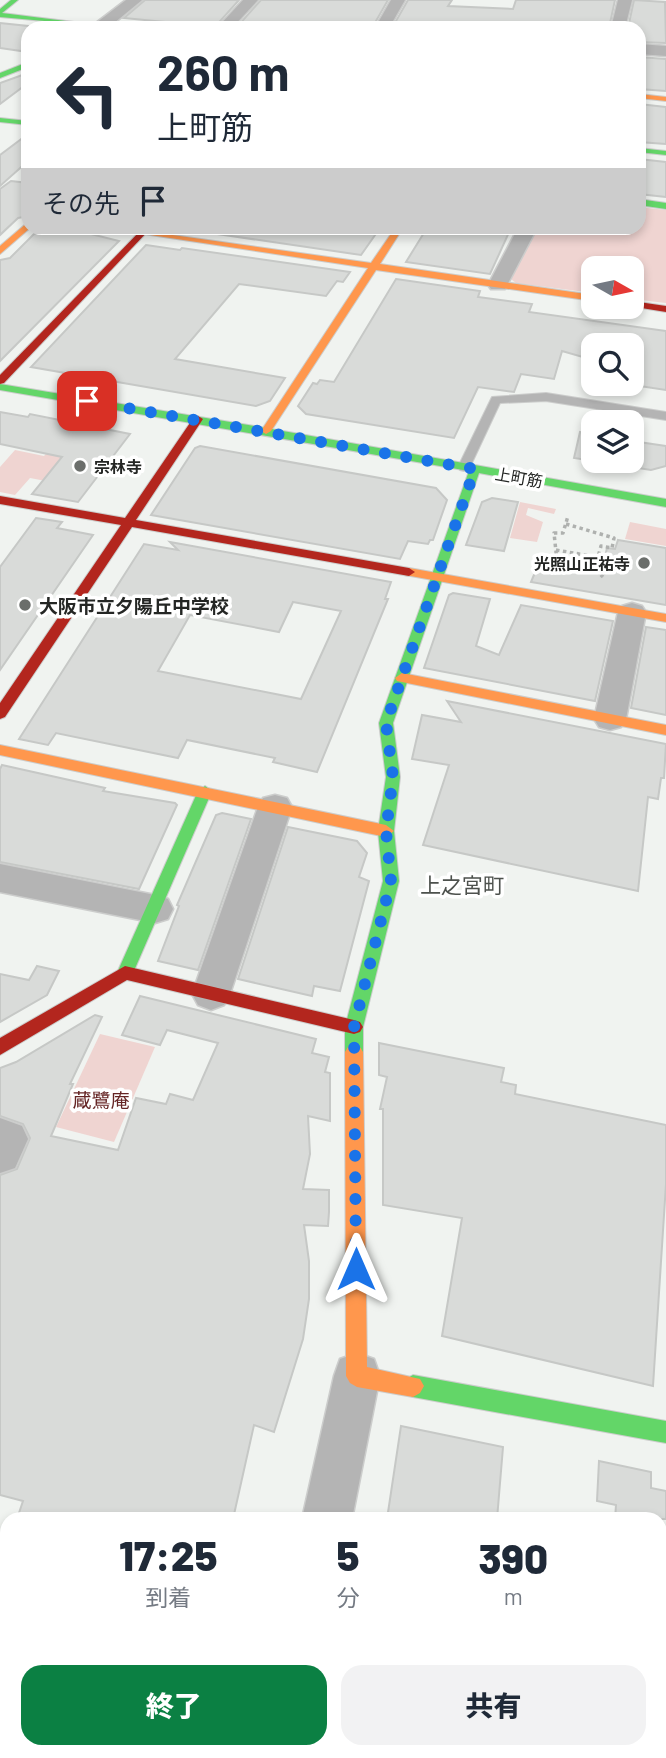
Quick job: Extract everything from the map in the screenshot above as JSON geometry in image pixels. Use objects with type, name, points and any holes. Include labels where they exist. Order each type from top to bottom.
[{"type":"street","points":[[0,14],[15,0]]},
{"type":"street","points":[[107,21],[135,0]]},
{"type":"street","points":[[231,21],[251,0]]},
{"type":"street","points":[[386,21],[398,0]]},
{"type":"street","points":[[620,21],[625,0]]},
{"type":"street","points":[[0,14],[53,21]]},
{"type":"street","points":[[0,26],[21,28]]},
{"type":"street","points":[[646,50],[666,51]]},
{"type":"street","points":[[21,67],[0,76],[21,78]]},
{"type":"street","points":[[646,85],[666,87]]},
{"type":"street","points":[[646,97],[666,99]]},
{"type":"street","points":[[0,120],[21,123]]},
{"type":"street","points":[[0,139],[21,125]]},
{"type":"street","points":[[646,151],[666,153]]},
{"type":"street","points":[[646,203],[666,206]]},
{"type":"street","points":[[0,251],[21,224]]},
{"type":"street","points":[[0,381],[140,235]]},
{"type":"street","points":[[174,235],[581,296]]},
{"type":"street","points":[[254,249],[266,235]]},
{"type":"street","points":[[266,431],[395,235]]},
{"type":"street","points":[[498,285],[523,235]]},
{"type":"street","points":[[644,306],[666,309]]},
{"type":"street","name":"上町筋","points":[[0,387],[198,419],[666,503]]},
{"type":"street","points":[[0,714],[198,419]]},
{"type":"street","points":[[328,1512],[357,1376],[354,1027],[391,881],[386,831],[393,777],[386,723],[436,577],[469,468]]},
{"type":"street","points":[[0,500],[666,618]]},
{"type":"street","points":[[610,719],[632,612]]},
{"type":"street","points":[[402,678],[666,730]]},
{"type":"street","points":[[0,750],[386,831]]},
{"type":"street","points":[[0,1047],[125,973],[205,791]]},
{"type":"street","points":[[211,993],[275,807]]},
{"type":"street","points":[[0,878],[155,909]]},
{"type":"street","points":[[125,973],[354,1027]]},
{"type":"street","points":[[0,1137],[7,1139],[0,1154]]},
{"type":"street","points":[[357,1376],[666,1432]]},
{"type":"lane","points":[[469,468],[496,400],[546,397],[666,416]]},
{"type":"path","points":[[558,561],[554,533],[563,533],[568,516]]},
{"type":"path","points":[[566,524],[614,538],[612,548],[601,546],[594,568],[603,577]]},
{"type":"path","points":[[556,550],[599,557]]},
{"type":"green space","points":[[646,208],[666,210],[666,303],[644,300],[644,256],[581,256],[581,291],[516,283],[511,279],[533,235],[646,235]]},
{"type":"green space","points":[[55,444],[80,449],[51,482],[30,478],[15,495],[0,492],[0,467],[15,450],[44,456]]},
{"type":"green space","points":[[520,502],[556,509],[554,514],[528,508],[526,515],[543,522],[537,542],[510,538]]},
{"type":"green space","points":[[630,522],[666,529],[666,546],[625,539]]},
{"type":"green space","name":"蔵鷺庵","points":[[100,1034],[155,1047],[114,1142],[56,1127]]},
{"type":"building","points":[[145,0],[239,0],[220,21],[124,18]]},
{"type":"building","points":[[261,0],[388,0],[376,21],[242,21]]},
{"type":"building","points":[[408,0],[452,0],[448,6],[513,9],[516,0],[615,0],[610,21],[396,21]]},
{"type":"building","points":[[634,0],[665,2],[666,43],[646,42],[646,21],[630,21]]},
{"type":"building","points":[[0,23],[21,25],[21,51],[0,48]]},
{"type":"building","points":[[646,58],[666,59],[666,91],[646,90]]},
{"type":"building","points":[[21,76],[21,88],[0,104],[0,83]]},
{"type":"building","points":[[646,105],[666,107],[666,144],[646,143]]},
{"type":"building","points":[[21,139],[21,167],[0,186],[0,155]]},
{"type":"building","points":[[646,160],[666,162],[666,197],[646,195]]},
{"type":"building","points":[[11,181],[21,182],[21,217],[0,235],[0,189]]},
{"type":"building","points":[[33,235],[95,235],[119,241],[0,361],[0,260],[10,258]]},
{"type":"building","points":[[224,235],[375,235],[361,255]]},
{"type":"building","points":[[423,235],[508,235],[490,274],[406,262]]},
{"type":"building","points":[[146,245],[350,272],[343,282],[337,281],[326,296],[239,284],[175,359],[285,378],[270,401],[256,406],[31,367]]},
{"type":"building","points":[[396,279],[480,291],[478,297],[532,304],[529,312],[666,331],[666,390],[644,387],[644,333],[581,333],[581,357],[562,351],[554,379],[521,374],[514,392],[478,387],[454,438],[306,414],[298,406],[313,383],[317,384],[320,380],[334,382]]},
{"type":"building","points":[[0,412],[28,417],[30,414],[130,434],[78,502],[32,494],[62,457],[0,444]]},
{"type":"building","points":[[580,432],[581,432],[581,459],[574,458]]},
{"type":"building","points":[[644,443],[666,446],[666,466],[644,469]]},
{"type":"building","points":[[200,446],[436,488],[447,500],[433,540],[428,544],[408,541],[400,559],[151,515],[195,448]]},
{"type":"building","points":[[492,498],[518,502],[504,551],[466,545],[482,502]]},
{"type":"building","name":"大阪市立夕陽丘中学校","points":[[36,518],[62,522],[57,528],[93,535],[0,670],[0,567]]},
{"type":"building","points":[[618,540],[666,548],[666,605],[531,582],[541,558],[602,569],[607,548],[615,549]]},
{"type":"building","points":[[170,542],[391,582],[385,599],[388,599],[317,772],[273,762],[275,758],[187,740],[178,758],[56,733],[48,745],[19,739],[144,544],[178,550]],"holes":[[[293,602],[341,611],[301,699],[158,671],[190,615],[279,632]]]},
{"type":"building","points":[[453,593],[490,599],[476,646],[499,655],[521,605],[613,621],[595,701],[424,668],[449,595]]},
{"type":"building","points":[[646,627],[666,630],[666,715],[631,708]]},
{"type":"building","points":[[447,701],[666,744],[664,778],[661,778],[658,799],[648,797],[638,891],[423,845],[449,765],[412,759],[422,715],[461,722]]},
{"type":"building","points":[[2,765],[105,788],[103,791],[175,803],[177,805],[139,889],[0,862]]},
{"type":"building","points":[[222,813],[251,819],[198,970],[158,961],[179,906],[177,905],[216,815]]},
{"type":"building","points":[[288,827],[357,841],[367,853],[359,877],[369,881],[340,991],[314,986],[312,996],[238,979]]},
{"type":"building","points":[[37,966],[59,971],[47,995],[0,1022],[0,974],[29,980]]},
{"type":"building","points":[[140,996],[316,1039],[312,1053],[329,1057],[325,1072],[330,1073],[330,1121],[308,1116],[310,1154],[303,1189],[329,1190],[328,1226],[304,1225],[309,1261],[309,1299],[303,1339],[274,1432],[254,1425],[235,1512],[19,1512],[23,1501],[0,1495],[0,1175],[17,1169],[30,1138],[23,1124],[0,1116],[0,1068],[16,1062],[95,1015],[102,1017],[70,1084],[73,1084],[51,1136],[118,1150],[136,1098],[166,1104],[170,1094],[193,1100],[218,1043],[167,1030],[160,1045],[122,1035]]},
{"type":"building","points":[[379,1043],[504,1068],[501,1082],[516,1085],[515,1094],[666,1125],[666,1184],[653,1386],[442,1336],[462,1218],[383,1205],[383,1109],[380,1109],[387,1077],[379,1075]]},
{"type":"building","points":[[401,1426],[503,1447],[498,1512],[388,1512]]},
{"type":"building","points":[[599,1461],[651,1472],[651,1488],[666,1491],[666,1512],[616,1512],[616,1505],[597,1501]]},
{"type":"traffic: fast","points":[[0,12],[15,0]]},
{"type":"traffic: fast","points":[[0,15],[55,21]]},
{"type":"traffic: fast","points":[[0,76],[21,67]]},
{"type":"traffic: fast","points":[[0,120],[21,122]]},
{"type":"traffic: fast","points":[[646,151],[666,153]]},
{"type":"traffic: fast","points":[[646,203],[666,206]]},
{"type":"traffic: fast","points":[[0,387],[266,431],[666,503]]},
{"type":"traffic: fast","points":[[354,1052],[354,1027],[391,881],[386,831],[393,777],[386,723],[475,469]]},
{"type":"traffic: fast","points":[[125,973],[205,791]]},
{"type":"traffic: fast","points":[[413,1386],[666,1432]]},
{"type":"traffic: slow","points":[[646,97],[666,99]]},
{"type":"traffic: slow","points":[[0,251],[21,232]]},
{"type":"traffic: slow","points":[[156,235],[581,296]]},
{"type":"traffic: slow","points":[[266,431],[394,235]]},
{"type":"traffic: slow","points":[[409,572],[666,618]]},
{"type":"traffic: slow","points":[[402,678],[666,730]]},
{"type":"traffic: slow","points":[[0,750],[386,831]]},
{"type":"traffic: slow","points":[[354,1052],[357,1376],[413,1386]]},
{"type":"traffic: jam","points":[[0,381],[140,235]]},
{"type":"traffic: jam","points":[[644,306],[666,309]]},
{"type":"traffic: jam","points":[[0,714],[198,419]]},
{"type":"traffic: jam","points":[[0,500],[409,572]]},
{"type":"traffic: jam","points":[[0,1047],[125,973],[354,1027]]},
{"type":"place","name":"宗林寺","points":[[80,466]]},
{"type":"place","name":"光照山正祐寺","points":[[644,563]]},
{"type":"place","name":"大阪市立夕陽丘中学校","points":[[25,605]]},
{"type":"district","name":"上之宮町","points":[[462,884]]},
{"type":"route","points":[[87,401],[475,469],[386,723],[393,777],[386,831],[391,881],[354,1027],[356,1269]]}]
